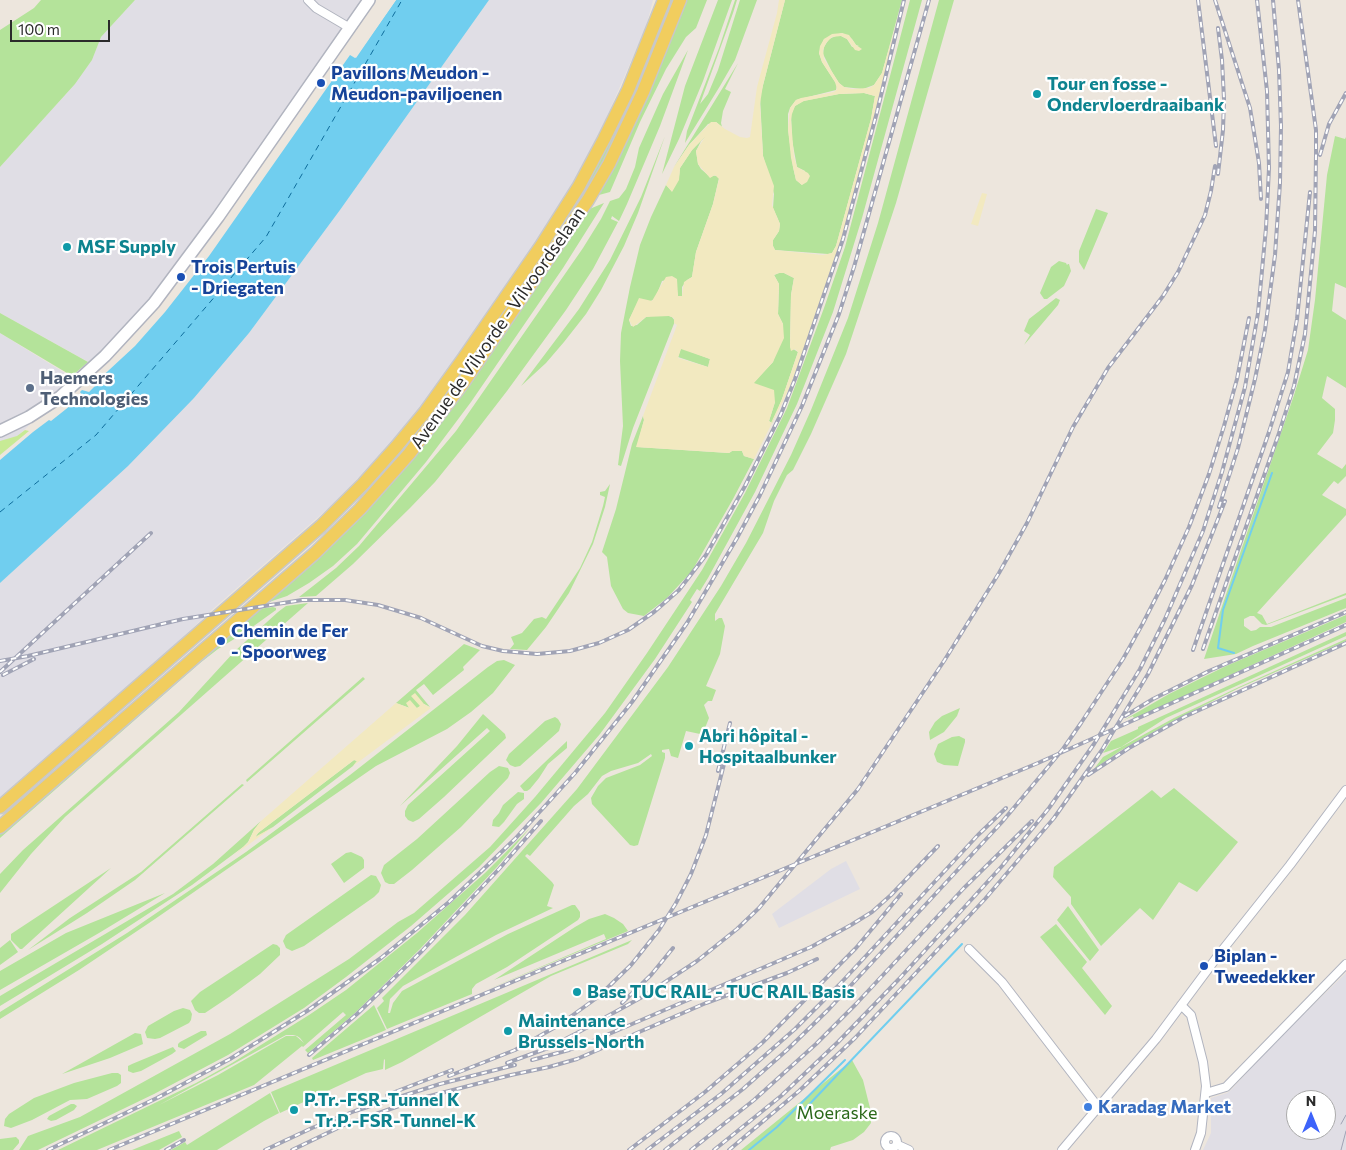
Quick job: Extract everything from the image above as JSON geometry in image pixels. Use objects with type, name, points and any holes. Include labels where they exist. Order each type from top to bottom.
[{"type":"main road","points":[[0,431],[41,409],[67,391],[111,350],[154,303],[218,217],[369,0]]},
{"type":"main road","name":"Avenue de Vilvorde - Vilvoordselaan","points":[[0,806],[321,526],[363,484],[396,447],[449,379],[579,186],[628,90],[664,0]]},
{"type":"main road","name":"Avenue de Vilvorde - Vilvoordselaan","points":[[0,826],[315,553],[360,509],[409,454],[463,383],[588,200],[609,164],[642,92],[680,0]]},
{"type":"street","points":[[308,0],[316,8],[350,28]]},
{"type":"street","points":[[1062,1150],[1156,1039],[1346,790]]},
{"type":"street","points":[[969,950],[1002,982],[1098,1107]]},
{"type":"street","points":[[1206,1093],[1226,1087],[1346,964]]},
{"type":"street","points":[[1181,1004],[1191,1015],[1203,1062],[1206,1093],[1201,1133],[1195,1150]]},
{"type":"street","points":[[898,1145],[909,1150]]},
{"type":"shaded area","points":[[135,0],[366,0],[154,297],[92,364],[0,313],[0,167],[75,84],[92,60],[101,37]]},
{"type":"shaded area","points":[[489,0],[653,0],[646,27],[581,176],[475,336],[408,426],[332,505],[214,608],[0,803],[0,583],[194,398],[249,333],[340,210]]},
{"type":"shaded area","points":[[0,333],[76,380],[0,451]]},
{"type":"shaded area","points":[[846,861],[860,889],[779,928],[772,914],[831,869]]},
{"type":"shaded area","points":[[1346,973],[1346,1150],[1203,1150],[1211,1133],[1211,1098],[1227,1093],[1271,1046]]},
{"type":"green space","points":[[41,0],[135,0],[101,37],[92,60],[75,84],[0,167],[0,30],[34,8]]},
{"type":"green space","points":[[667,0],[675,0],[626,120],[571,220],[428,422],[426,421],[425,419],[548,240]]},
{"type":"green space","points":[[684,0],[707,0],[696,28],[686,37],[666,69],[640,122],[610,192],[599,195]]},
{"type":"green space","points":[[718,0],[732,0],[703,81],[662,174],[685,86]]},
{"type":"green space","points":[[735,0],[737,0],[733,13],[700,104],[708,94],[718,70],[740,0],[757,0],[735,60],[685,143],[687,131]]},
{"type":"green space","points":[[785,0],[902,0],[882,73],[874,85],[863,89],[844,87],[839,83],[823,54],[824,47],[829,39],[836,36],[847,39],[852,47],[859,46],[842,33],[824,39],[819,53],[822,62],[837,85],[836,90],[796,100],[788,114],[793,167],[796,180],[802,185],[805,171],[797,167],[792,140],[791,114],[795,106],[803,101],[839,94],[864,93],[875,96],[871,119],[836,246],[832,253],[828,254],[775,250],[773,246],[773,240],[779,231],[780,224],[773,208],[774,194],[763,156],[760,97]]},
{"type":"green space","points":[[910,0],[922,0],[862,218],[833,312],[797,404],[755,492],[708,578],[700,591],[697,589],[690,600],[692,602],[655,659],[600,734],[541,803],[479,867],[411,926],[304,1008],[228,1055],[154,1094],[38,1150],[19,1150],[28,1136],[80,1117],[230,1034],[349,959],[398,922],[414,913],[490,847],[535,797],[605,713],[702,570],[745,493],[787,408],[845,247]]},
{"type":"green space","points":[[939,0],[954,0],[896,203],[846,354],[811,434],[793,470],[787,475],[774,501],[763,533],[715,614],[715,621],[722,618],[725,626],[720,654],[706,686],[716,690],[712,701],[708,701],[704,705],[709,718],[703,733],[686,731],[678,758],[671,756],[669,749],[662,750],[665,753],[665,758],[638,845],[630,845],[592,804],[591,798],[598,786],[606,778],[640,765],[652,756],[651,754],[638,763],[611,771],[602,776],[588,794],[574,806],[530,856],[527,854],[525,856],[554,885],[547,906],[553,908],[496,935],[403,986],[390,999],[388,1013],[390,1013],[393,1003],[402,991],[508,934],[572,905],[575,905],[580,912],[578,920],[507,967],[476,984],[472,989],[472,994],[387,1029],[377,1008],[384,1001],[382,998],[465,915],[577,789],[668,667],[721,586],[746,543],[791,455],[848,318],[878,223]]},
{"type":"green space","points":[[688,50],[660,126],[627,204],[619,221],[612,216],[611,219],[618,222],[593,269],[566,310],[507,391],[435,482],[353,564],[316,596],[299,597],[336,568],[359,546],[456,431],[583,248],[610,201],[619,198],[626,189],[635,167],[639,148],[663,94]]},
{"type":"green space","points":[[738,63],[725,89],[731,92],[723,111],[722,127],[716,122],[708,124],[689,145],[674,167]]},
{"type":"green space","points":[[719,131],[730,137],[721,140],[711,135],[705,137],[696,151],[698,164],[701,169],[708,175],[719,178],[713,204],[696,252],[692,277],[682,287],[682,296],[678,296],[675,278],[662,281],[655,299],[635,308],[629,320],[631,326],[637,325],[650,316],[669,316],[675,321],[633,428],[621,466],[618,465],[623,426],[620,361],[621,333],[640,245],[666,185],[672,191],[679,177],[680,168],[692,150],[705,136]]},
{"type":"green space","points":[[665,136],[638,213],[624,246],[601,290],[586,314],[564,342],[546,363],[521,386],[579,309],[610,260],[641,197]]},
{"type":"green space","points":[[1335,136],[1345,139],[1346,137],[1346,288],[1335,283],[1332,311],[1346,320],[1346,388],[1327,376],[1322,398],[1335,409],[1335,420],[1333,433],[1317,454],[1342,469],[1346,464],[1346,476],[1338,484],[1334,481],[1322,495],[1346,509],[1346,515],[1257,613],[1262,615],[1267,624],[1346,593],[1346,595],[1266,625],[1262,624],[1254,616],[1250,616],[1244,619],[1244,626],[1251,631],[1260,627],[1271,627],[1346,598],[1346,608],[1236,654],[1204,659],[1308,350],[1315,300],[1327,175]]},
{"type":"green space","points":[[604,203],[563,268],[471,402],[426,462],[357,544],[333,566],[309,583],[287,596],[266,603],[339,535],[587,210]]},
{"type":"green space","points":[[1096,209],[1108,213],[1084,270],[1079,262],[1079,251]]},
{"type":"green space","points":[[1059,261],[1067,265],[1069,264],[1071,271],[1064,286],[1047,299],[1044,299],[1040,293],[1051,267]]},
{"type":"green space","points":[[784,273],[794,278],[791,295],[790,347],[798,352],[772,423],[769,421],[775,402],[753,383],[773,362],[783,324],[778,314],[779,284],[774,275]]},
{"type":"green space","points":[[1056,298],[1060,300],[1058,305],[1024,345],[1030,335],[1024,331],[1029,319]]},
{"type":"green space","points":[[0,313],[88,362],[72,376],[0,333]]},
{"type":"green space","points":[[681,348],[710,359],[708,367],[678,357]]},
{"type":"green space","points":[[643,416],[644,420],[637,447],[729,453],[732,451],[742,451],[744,456],[754,459],[692,571],[667,598],[644,616],[628,613],[623,609],[611,586],[607,557],[602,552],[616,509],[632,444]]},
{"type":"green space","points":[[25,430],[29,431],[0,455],[0,441],[17,436]]},
{"type":"green space","points":[[610,484],[593,544],[569,593],[546,627],[527,650],[510,649],[514,644],[511,637],[522,633],[534,619],[542,617],[546,619],[580,568],[592,542],[603,506],[605,497],[600,495],[600,492],[605,491]]},
{"type":"green space","points":[[308,603],[65,817],[31,854],[0,893],[0,874],[23,850],[179,712],[235,651],[278,612],[286,606]]},
{"type":"green space","points":[[273,607],[276,610],[200,663],[0,838],[0,832],[259,609]]},
{"type":"green space","points":[[1346,615],[1346,622],[1134,719],[1133,716],[1124,720],[1169,694],[1226,666]]},
{"type":"green space","points":[[1346,632],[1346,636],[1166,718],[1121,747],[1103,753],[1111,741],[1138,729],[1138,727]]},
{"type":"green space","points":[[1346,639],[1346,641],[1239,688],[1175,720],[1120,751],[1094,769],[1103,757],[1174,718],[1239,687]]},
{"type":"green space","points":[[464,644],[480,650],[463,667],[464,670],[433,695],[424,684],[416,690],[430,707],[424,704],[417,708],[410,708],[396,703]]},
{"type":"green space","points":[[504,660],[515,665],[493,693],[471,712],[447,729],[376,766],[155,919],[79,970],[0,1019],[0,1012],[127,933],[246,852],[350,775],[488,667],[497,661]]},
{"type":"green space","points":[[363,677],[365,679],[247,782],[246,780]]},
{"type":"green space","points":[[960,708],[957,716],[944,732],[930,740],[929,732],[935,722],[942,716]]},
{"type":"green space","points":[[483,714],[505,734],[506,738],[419,819],[413,822],[408,820],[405,816],[405,811],[408,805],[490,731],[487,728],[400,806],[457,746]]},
{"type":"green space","points":[[555,717],[561,724],[559,731],[520,766],[510,765],[506,760],[509,754],[545,721]]},
{"type":"green space","points":[[959,736],[965,739],[965,742],[958,766],[944,765],[937,762],[934,754],[938,744],[952,737]]},
{"type":"green space","points":[[567,741],[567,748],[548,764],[530,789],[524,791],[520,786]]},
{"type":"green space","points":[[354,760],[357,761],[353,766],[273,827],[255,838],[258,833]]},
{"type":"green space","points":[[499,766],[508,768],[510,773],[508,778],[461,827],[394,884],[385,882],[381,873],[384,865],[417,839],[490,772]]},
{"type":"green space","points":[[242,784],[244,785],[135,880],[28,950],[70,918],[141,872]]},
{"type":"green space","points":[[1174,788],[1238,842],[1197,892],[1179,882],[1153,920],[1140,908],[1101,946],[1071,904],[1071,897],[1053,877],[1054,867],[1152,790],[1161,798]]},
{"type":"green space","points":[[518,792],[524,793],[524,799],[517,804],[499,827],[492,826],[493,820],[503,805]]},
{"type":"green space","points":[[261,821],[243,847],[192,885],[102,944],[0,1006],[0,996],[173,894],[213,864]]},
{"type":"green space","points":[[530,828],[497,867],[420,949],[355,1013],[308,1053],[305,1050],[346,1015],[343,1012],[303,1047],[254,1085],[97,1150],[58,1150],[196,1083],[309,1015],[346,990],[417,933],[485,873]],"holes":[[[286,1035],[297,1036],[300,1038],[304,1043],[296,1036],[286,1036],[218,1075],[159,1105]]]},
{"type":"green space","points":[[351,852],[362,857],[364,868],[344,883],[331,864],[346,853]]},
{"type":"green space","points":[[111,868],[22,949],[11,940],[11,934]]},
{"type":"green space","points":[[371,875],[376,876],[381,885],[379,892],[374,897],[304,946],[292,951],[286,948],[283,941],[286,935]]},
{"type":"green space","points":[[165,893],[0,990],[0,971],[66,933]]},
{"type":"green space","points":[[1068,906],[1099,950],[1090,961],[1057,920]]},
{"type":"green space","points":[[605,914],[623,924],[628,931],[484,991],[606,939],[604,934],[494,980],[575,927],[589,919]]},
{"type":"green space","points":[[1056,924],[1087,962],[1082,968],[1112,1006],[1105,1015],[1040,937]]},
{"type":"green space","points":[[10,940],[18,952],[0,965],[0,948]]},
{"type":"green space","points":[[632,940],[628,944],[551,976],[402,1062],[385,1070],[384,1059],[383,1069],[366,1073],[280,1113],[271,1092]]},
{"type":"green space","points":[[273,944],[280,948],[280,955],[260,974],[205,1013],[199,1013],[195,1010],[191,1001],[200,992]]},
{"type":"green space","points":[[374,1005],[386,1030],[313,1060],[312,1058]]},
{"type":"green space","points":[[183,1008],[190,1010],[192,1014],[189,1023],[160,1038],[147,1038],[145,1032],[148,1026]]},
{"type":"green space","points":[[201,1031],[206,1031],[207,1035],[184,1049],[178,1047],[180,1042]]},
{"type":"green space","points":[[135,1033],[141,1034],[143,1044],[110,1058],[62,1074]]},
{"type":"green space","points":[[173,1047],[176,1051],[172,1054],[141,1071],[133,1073],[128,1071],[128,1066]]},
{"type":"green space","name":"Moeraske","points":[[852,1060],[863,1080],[870,1108],[871,1123],[864,1132],[853,1140],[831,1147],[830,1150],[741,1150]]},
{"type":"green space","points":[[112,1073],[121,1075],[121,1083],[117,1086],[87,1099],[70,1100],[32,1120],[11,1128],[4,1126],[5,1119],[9,1114],[34,1098],[74,1083]]},
{"type":"green space","points":[[270,1093],[279,1113],[217,1150],[171,1150],[185,1142],[187,1145]]},
{"type":"green space","points":[[71,1104],[77,1106],[74,1110],[56,1120],[51,1121],[47,1119],[49,1116]]},
{"type":"green space","points":[[179,1131],[182,1137],[159,1150],[132,1150]]},
{"type":"green space","points":[[16,1137],[19,1143],[13,1150],[0,1150],[0,1139]]},
{"type":"sand","points":[[779,0],[785,0],[763,85],[760,104],[763,156],[774,186],[772,205],[780,224],[779,231],[773,240],[773,246],[775,250],[823,255],[832,253],[836,246],[871,119],[875,96],[864,93],[839,94],[804,101],[795,106],[791,120],[794,157],[797,167],[810,176],[807,182],[802,185],[796,180],[791,158],[788,129],[790,108],[796,100],[834,92],[837,89],[819,53],[824,39],[832,34],[842,33],[849,35],[856,45],[862,49],[859,51],[855,50],[847,39],[841,36],[832,37],[826,43],[823,50],[824,59],[839,83],[844,87],[852,89],[869,88],[874,85],[882,73],[903,0],[837,256],[790,387],[754,459],[744,456],[742,451],[732,451],[729,453],[636,447],[644,420],[643,416],[677,325],[674,323],[674,318],[669,316],[646,317],[633,327],[629,320],[639,298],[652,301],[666,277],[672,276],[677,279],[678,296],[682,296],[684,282],[692,277],[696,252],[713,204],[719,179],[715,175],[710,178],[698,164],[696,151],[705,137],[692,150],[680,168],[679,180],[672,192],[666,185],[674,167],[689,145],[711,122],[716,122],[740,137],[750,137],[757,87]],"holes":[[[784,273],[794,278],[791,295],[790,347],[791,351],[795,349],[798,352],[782,399],[771,423],[769,421],[775,402],[774,390],[754,383],[773,362],[784,338],[783,324],[778,314],[779,284],[774,275]],[[681,349],[710,359],[708,367],[678,358]]]},
{"type":"sand","points":[[982,193],[987,194],[978,226],[971,224]]},
{"type":"sand","points":[[415,693],[424,704],[431,708],[353,766],[357,761],[354,760],[258,833],[255,837],[273,827],[234,855],[248,843],[261,821],[396,703],[409,708],[406,703],[410,700],[417,708],[420,706],[411,696]]},
{"type":"water","points":[[396,0],[489,0],[340,210],[249,333],[194,398],[128,466],[0,583],[0,460],[33,432],[49,420],[51,421],[80,398],[82,390],[89,392],[96,385],[95,383],[135,346],[165,312],[209,256],[350,55],[355,58]]},
{"type":"pier","points":[[393,0],[396,0],[356,58],[349,53],[351,52],[355,55]]},
{"type":"waterway","points":[[1234,653],[1218,648],[1223,610],[1272,473]]},
{"type":"waterway","points":[[802,1112],[962,944]]},
{"type":"waterway","points":[[749,1150],[777,1127],[845,1060]]},
{"type":"ferry route","points":[[0,512],[96,435],[266,237],[402,0]]},
{"type":"tram line","points":[[1341,1124],[1346,1115]]},
{"type":"tram line","points":[[1341,1150],[1346,1131]]},
{"type":"railway","points":[[0,661],[183,619],[302,600],[345,600],[378,605],[421,618],[482,646],[503,651],[537,654],[570,651],[599,643],[628,630],[654,612],[679,590],[706,555],[745,486],[781,414],[795,379],[843,239],[877,112],[904,0]]},
{"type":"railway","points":[[48,1150],[157,1098],[230,1059],[307,1011],[381,958],[449,902],[515,839],[575,773],[632,702],[687,623],[737,538],[760,495],[802,406],[839,314],[854,267],[929,0]]},
{"type":"railway","points":[[1198,0],[1216,146]]},
{"type":"railway","points":[[1215,0],[1250,108],[1259,163],[1261,199]]},
{"type":"railway","points":[[714,1150],[781,1096],[838,1042],[899,979],[1002,866],[1049,808],[1094,744],[1140,669],[1165,619],[1203,531],[1222,472],[1245,387],[1258,313],[1266,228],[1269,168],[1267,91],[1257,0]]},
{"type":"railway","points":[[1219,507],[1238,448],[1255,379],[1265,330],[1275,255],[1280,183],[1281,126],[1279,70],[1273,0]]},
{"type":"railway","points":[[1203,649],[1278,436],[1294,386],[1305,334],[1315,231],[1316,130],[1298,0]]},
{"type":"railway","points":[[1218,28],[1224,99],[1218,174]]},
{"type":"railway","points":[[1320,155],[1329,124],[1346,93]]},
{"type":"railway","points":[[507,1063],[548,1048],[577,1033],[644,996],[697,961],[737,929],[759,908],[858,789],[944,661],[999,573],[1027,523],[1073,427],[1108,368],[1163,296],[1178,272],[1205,215],[1215,166]]},
{"type":"railway","points":[[1193,650],[1288,372],[1297,319],[1310,192]]},
{"type":"railway","points":[[665,1150],[743,1089],[829,1009],[1002,822],[1063,749],[1123,659],[1165,580],[1189,527],[1209,474],[1224,426],[1237,379],[1249,318]]},
{"type":"railway","points":[[729,1150],[799,1091],[855,1038],[985,899],[1054,818],[1102,750],[1148,674],[1192,585],[1225,501]]},
{"type":"railway","points":[[0,672],[151,533]]},
{"type":"railway","points":[[1125,716],[1153,699],[1209,671],[1346,612]]},
{"type":"railway","points":[[109,1150],[1038,763],[1346,625]]},
{"type":"railway","points":[[1088,775],[1129,748],[1184,717],[1346,643]]},
{"type":"railway","points":[[3,675],[34,659]]},
{"type":"railway","points":[[718,771],[730,723]]},
{"type":"railway","points":[[449,1076],[515,1050],[559,1025],[598,997],[631,965],[659,930],[691,874],[706,835],[724,764]]},
{"type":"railway","points":[[647,1150],[721,1094],[795,1029],[839,985],[978,835],[1006,808]]},
{"type":"railway","points":[[309,1055],[357,1014],[422,951],[541,821]]},
{"type":"railway","points":[[691,1150],[754,1100],[816,1044],[964,888],[1032,821]]},
{"type":"railway","points":[[532,1060],[569,1050],[595,1040],[811,947],[872,912],[938,846]]},
{"type":"railway","points":[[629,1150],[705,1092],[762,1043],[856,948],[901,894]]},
{"type":"railway","points":[[622,1003],[651,975],[673,948]]},
{"type":"railway","points":[[292,1150],[344,1125],[422,1098],[577,1059],[706,1003],[787,973],[817,959]]},
{"type":"railway","points":[[355,1111],[440,1084],[515,1065]]},
{"type":"railway","points":[[387,1095],[452,1070]]},
{"type":"railway","points":[[265,1150],[312,1128],[360,1109]]},
{"type":"railway","points":[[166,1150],[184,1140]]},
{"type":"place","name":"Pavillons Meudon - Meudon-paviljoenen","points":[[321,83]]},
{"type":"place","name":"Tour en fosse - Ondervloerdraaibank","points":[[1037,94]]},
{"type":"place","name":"MSF Supply","points":[[67,247]]},
{"type":"place","name":"Trois Pertuis - Driegaten","points":[[181,277]]},
{"type":"place","name":"Haemers Technologies","points":[[30,388]]},
{"type":"place","name":"Chemin de Fer - Spoorweg","points":[[221,641]]},
{"type":"place","name":"Abri hôpital - Hospitaalbunker","points":[[689,746]]},
{"type":"place","name":"Biplan - Tweedekker","points":[[1204,966]]},
{"type":"place","name":"Base TUC RAIL - TUC RAIL Basis","points":[[577,992]]},
{"type":"place","name":"Maintenance Brussels-North","points":[[508,1031]]},
{"type":"place","name":"Karadag Market","points":[[1088,1107]]},
{"type":"place","name":"P.Tr.-FSR-Tunnel K - Tr.P.-FSR-Tunnel-K","points":[[294,1110]]}]
